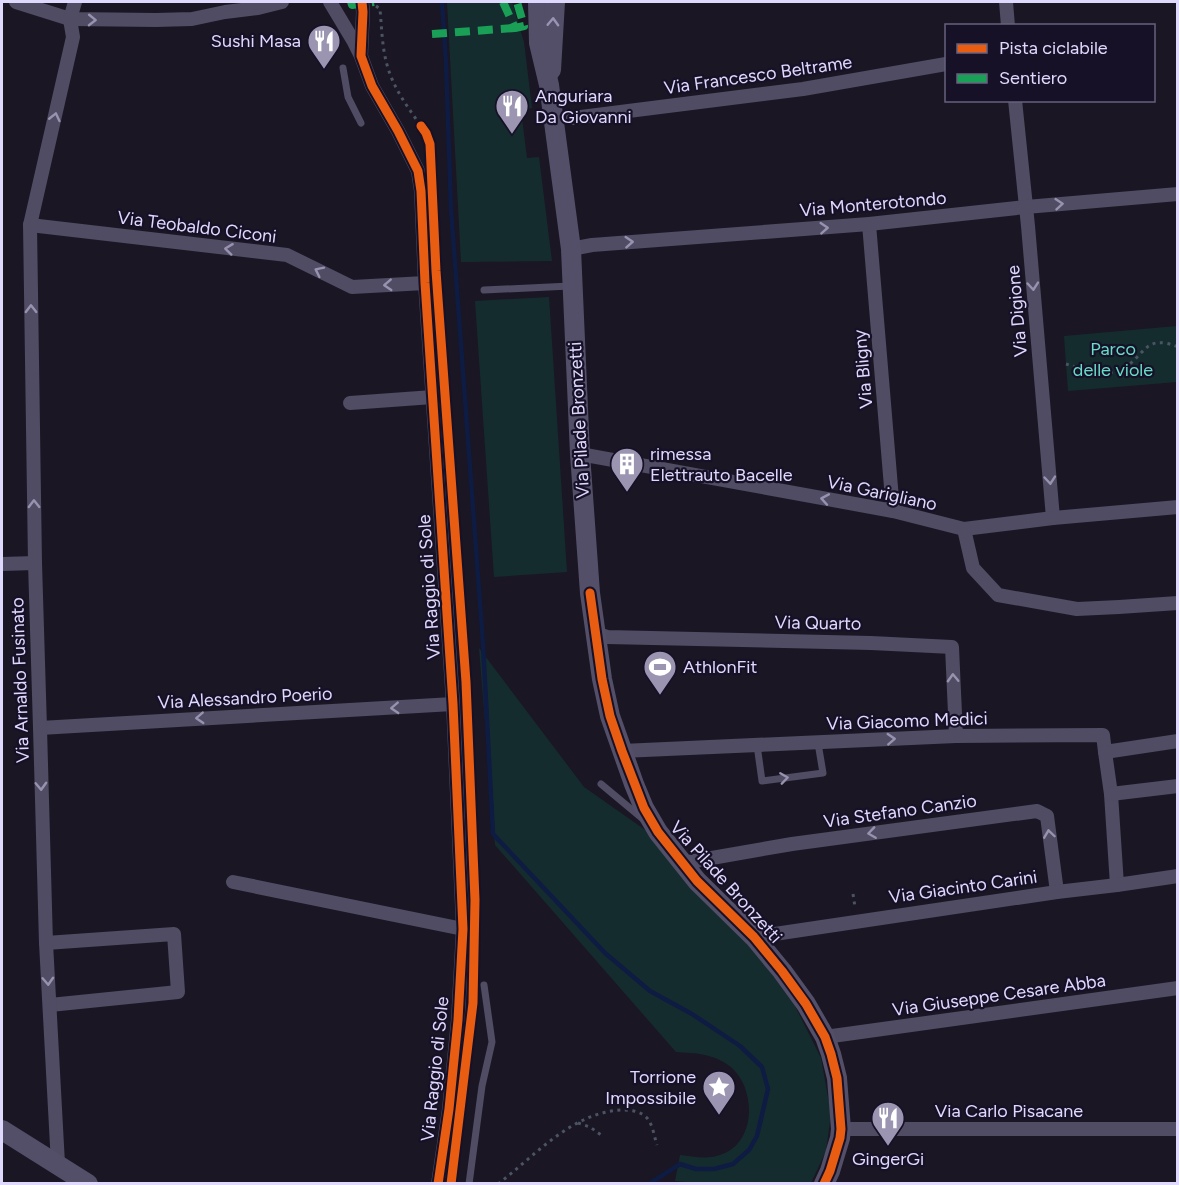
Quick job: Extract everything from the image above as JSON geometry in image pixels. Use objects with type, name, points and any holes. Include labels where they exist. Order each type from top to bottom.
[{"type":"main road","points":[[528,2],[538,43]]},
{"type":"main road","name":"Via Pilade Bronzetti","points":[[538,2],[538,43],[549,85],[571,249],[580,454],[590,592],[602,680],[610,716],[644,807],[658,832],[711,895],[754,937],[782,971],[806,1004],[825,1037],[837,1078],[841,1129],[830,1171],[824,1184]]},
{"type":"main road","name":"Via Pilade Bronzetti","points":[[549,85],[555,2]]},
{"type":"main road","points":[[2,1130],[88,1184]]},
{"type":"street","points":[[16,2],[70,19],[156,20],[192,19],[282,2]]},
{"type":"street","name":"Via Arnaldo Fusinato","points":[[58,1164],[46,943],[35,562],[30,225],[73,37],[70,19],[75,2]]},
{"type":"street","points":[[225,12],[239,2]]},
{"type":"street","points":[[330,2],[361,56]]},
{"type":"street","name":"Via Raggio di Sole","points":[[368,2],[363,12],[361,56],[372,86],[418,171],[421,191],[453,704],[463,929],[458,1020],[449,1109],[438,1184]]},
{"type":"street","points":[[1006,2],[1008,24]]},
{"type":"street","name":"Via Francesco Beltrame","points":[[573,118],[803,89],[945,64]]},
{"type":"street","name":"Via Digione","points":[[1015,102],[1053,518]]},
{"type":"street","name":"Via Monterotondo","points":[[571,249],[592,245],[869,224],[1178,194]]},
{"type":"street","name":"Via Bligny","points":[[869,224],[893,511]]},
{"type":"street","name":"Via Teobaldo Ciconi","points":[[30,225],[287,255],[352,287],[425,283]]},
{"type":"street","points":[[350,403],[433,397]]},
{"type":"street","name":"Via Garigliano","points":[[580,454],[893,511],[964,530],[1053,518],[1178,507]]},
{"type":"street","points":[[964,530],[973,568],[998,595],[1077,609],[1178,603]]},
{"type":"street","points":[[2,564],[35,562]]},
{"type":"street","name":"Via Quarto","points":[[595,633],[607,637],[952,647],[956,736]]},
{"type":"street","name":"Via Alessandro Poerio","points":[[40,728],[453,704]]},
{"type":"street","name":"Via Giacomo Medici","points":[[622,751],[680,753],[757,745],[956,736],[1103,735],[1105,752]]},
{"type":"street","points":[[1117,885],[1111,794],[1105,752],[1178,741]]},
{"type":"street","points":[[1111,794],[1178,786]]},
{"type":"street","name":"Via Stefano Canzio","points":[[682,862],[792,844],[1037,810],[1047,816],[1057,892]]},
{"type":"street","name":"Via Giacinto Carini","points":[[754,937],[1178,876]]},
{"type":"street","points":[[233,882],[463,929]]},
{"type":"street","points":[[46,943],[174,934],[178,992],[50,1005]]},
{"type":"street","name":"Via Giuseppe Cesare Abba","points":[[825,1037],[1178,988]]},
{"type":"street","name":"Via Carlo Pisacane","points":[[841,1129],[1178,1129]]},
{"type":"lane","points":[[343,68],[348,97],[361,123]]},
{"type":"lane","points":[[484,290],[572,286]]},
{"type":"lane","points":[[757,745],[762,781],[822,773],[819,743]]},
{"type":"lane","points":[[601,784],[658,832]]},
{"type":"lane","points":[[469,1184],[482,1086],[492,1042],[483,985]]},
{"type":"path","points":[[368,2],[380,9],[383,47],[389,73],[400,95],[421,126]]},
{"type":"path","points":[[1066,364],[1103,373],[1120,370],[1152,343],[1166,343],[1178,347]]},
{"type":"path","points":[[498,1184],[561,1133],[587,1118],[609,1111],[630,1110],[646,1117],[657,1144]]},
{"type":"path","points":[[578,1123],[590,1127],[604,1137]]},
{"type":"green space","points":[[447,2],[512,2],[524,42],[532,108],[521,110],[527,158],[539,157],[552,261],[461,262]]},
{"type":"green space","points":[[549,297],[567,572],[494,577],[475,301]]},
{"type":"green space","name":"Parco delle viole","points":[[1177,326],[1177,382],[1068,391],[1064,336]]},
{"type":"green space","points":[[479,648],[584,787],[651,834],[755,951],[795,1006],[821,1058],[831,1114],[826,1151],[811,1183],[709,1184],[675,1181],[680,1155],[714,1157],[735,1146],[742,1137],[749,1114],[745,1089],[733,1069],[720,1060],[699,1054],[676,1052],[495,845]]},
{"type":"waterway","points":[[442,2],[451,209],[483,644],[493,834],[605,953],[650,991],[692,1014],[740,1046],[762,1067],[768,1089],[757,1136],[749,1150],[733,1164],[714,1169],[696,1169],[680,1164],[649,1184]]},
{"type":"marked path","points":[[351,2],[352,5],[374,2]]},
{"type":"marked path","points":[[503,2],[515,28],[524,26],[517,2]]},
{"type":"marked path","points":[[432,34],[515,28]]},
{"type":"cycle path","points":[[362,2],[361,56],[372,86],[418,171],[421,191],[453,704],[463,929],[458,1020],[449,1109],[438,1184]]},
{"type":"cycle path","points":[[421,126],[430,144],[436,271],[466,682],[475,900],[473,1003],[451,1184]]},
{"type":"cycle path","points":[[590,593],[602,679],[610,716],[644,808],[658,832],[697,881],[754,937],[782,971],[806,1004],[825,1037],[837,1078],[841,1129],[830,1171],[824,1184]]},
{"type":"place","name":"Sushi Masa","points":[[324,70]]},
{"type":"place","name":"Anguriara Da Giovanni","points":[[512,135]]},
{"type":"place","name":"rimessa Elettrauto Bacelle","points":[[627,493]]},
{"type":"place","name":"AthlonFit","points":[[660,696]]},
{"type":"place","name":"Torrione Impossibile","points":[[719,1116]]},
{"type":"place","name":"GingerGi","points":[[888,1147]]}]
